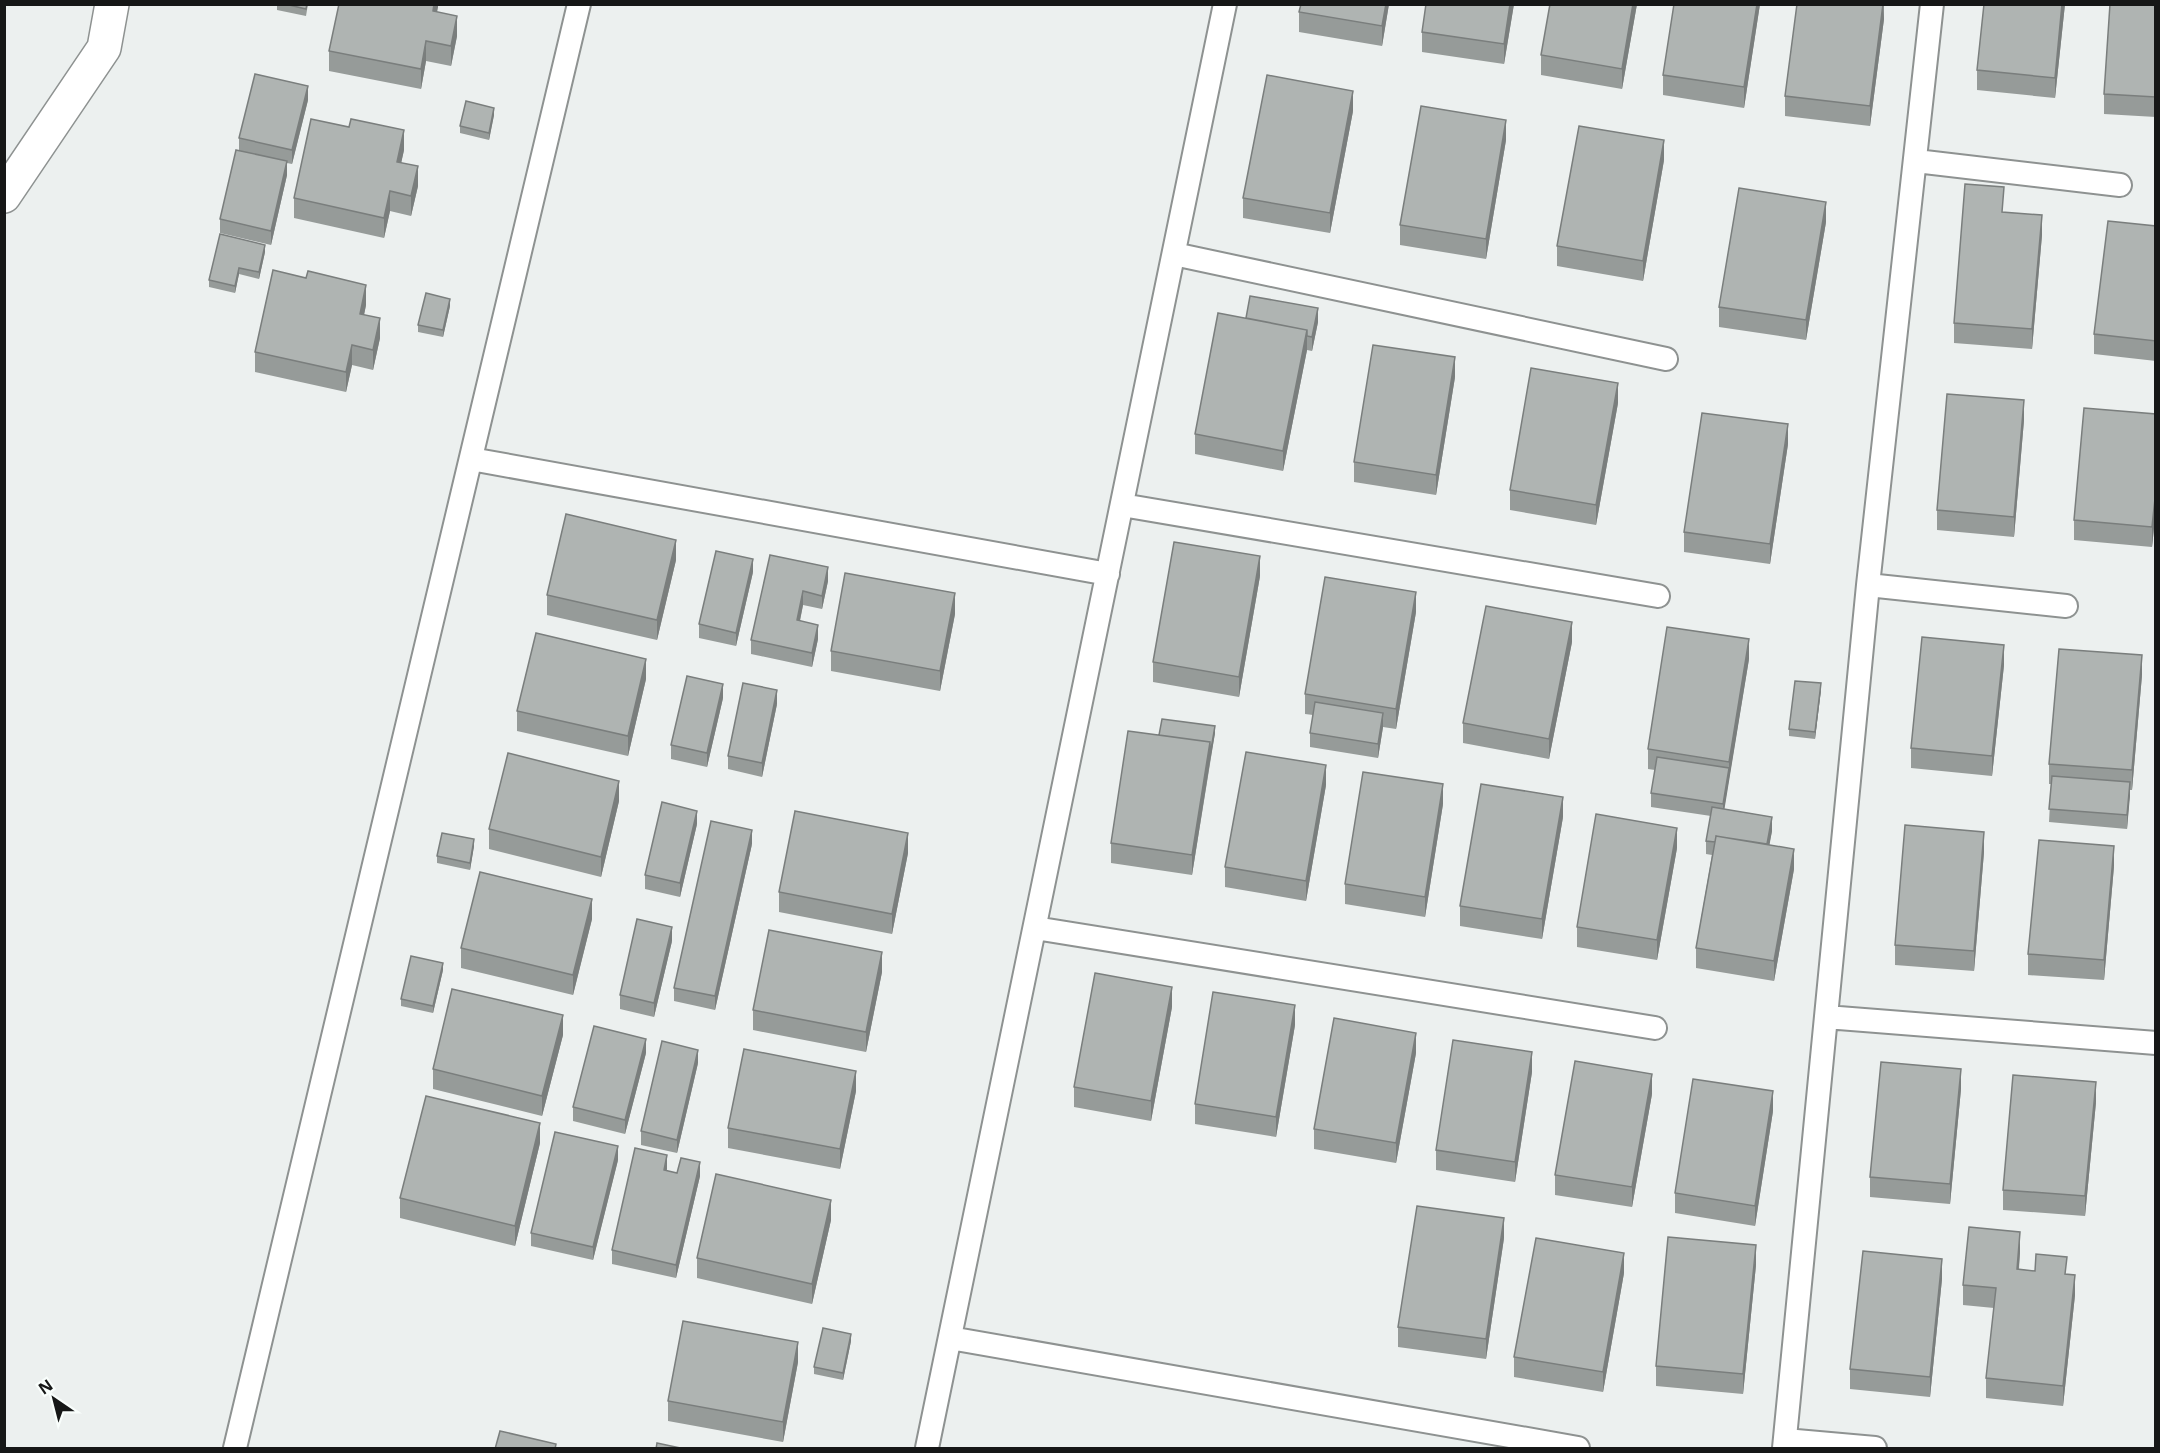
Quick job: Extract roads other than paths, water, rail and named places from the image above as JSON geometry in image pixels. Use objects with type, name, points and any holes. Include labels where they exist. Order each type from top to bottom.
[{"type":"street","points":[[4,196],[104,48],[112,4]]},
{"type":"lane","points":[[235,1449],[579,4]]},
{"type":"lane","points":[[927,1449],[1225,4]]},
{"type":"lane","points":[[1875,1449],[1785,1444],[1868,585],[1932,4]]},
{"type":"lane","points":[[1916,160],[2120,185]]},
{"type":"lane","points":[[1174,254],[1666,359]]},
{"type":"lane","points":[[471,459],[1108,574]]},
{"type":"lane","points":[[1122,505],[1658,596]]},
{"type":"lane","points":[[1868,585],[2066,606]]},
{"type":"lane","points":[[1035,928],[1655,1028]]},
{"type":"lane","points":[[1826,1017],[2156,1043]]},
{"type":"lane","points":[[950,1338],[1578,1449]]}]
